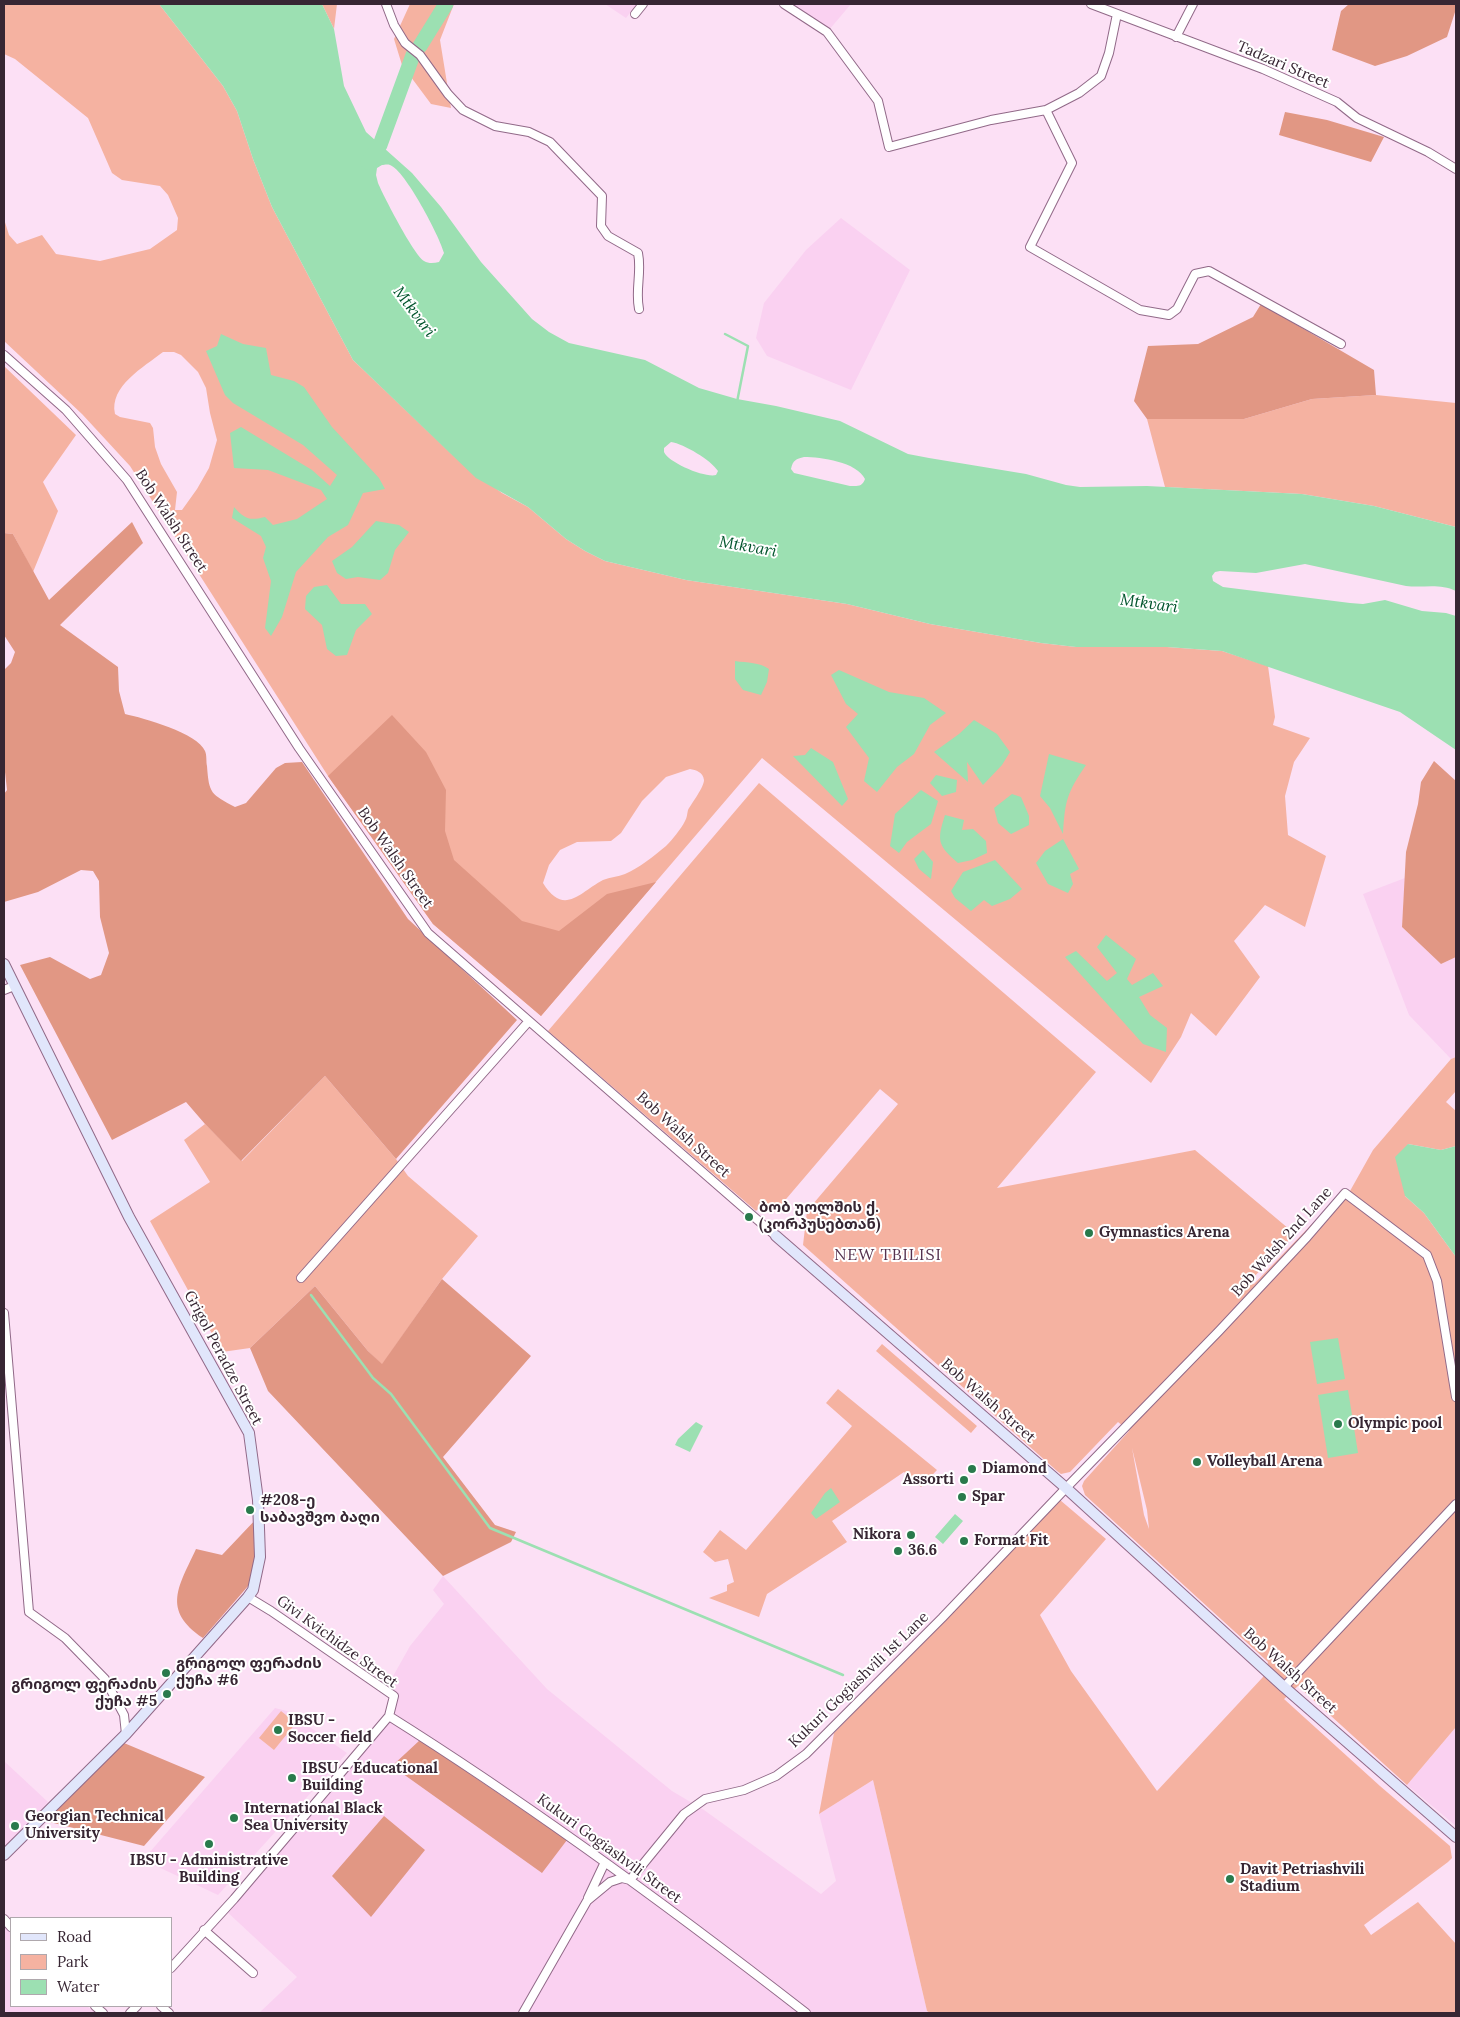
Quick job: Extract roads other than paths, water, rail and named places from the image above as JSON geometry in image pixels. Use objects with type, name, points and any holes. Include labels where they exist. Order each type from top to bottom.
[{"type":"street","points":[[386,4],[394,25],[405,43],[420,55],[448,94],[463,110],[495,126],[529,132],[550,142],[602,196],[601,226],[608,236],[638,253],[641,266],[636,298],[639,309]]},
{"type":"street","points":[[635,14],[643,4]]},
{"type":"street","points":[[784,4],[827,32],[878,101],[889,146],[991,120],[1046,110],[1079,93],[1101,76],[1109,53],[1117,14]]},
{"type":"street","name":"Tadzari Street","points":[[1091,4],[1263,69],[1337,102],[1357,118],[1428,152],[1456,169]]},
{"type":"street","points":[[1176,37],[1193,4]]},
{"type":"street","points":[[1046,110],[1072,163],[1030,247],[1140,310],[1169,315],[1177,309],[1195,274],[1209,271],[1341,344]]},
{"type":"street","name":"Bob Walsh Street","points":[[4,355],[66,410],[127,480],[299,748],[428,933],[1066,1488],[1284,1687],[1456,1838]]},
{"type":"street","name":"Grigol Peradze Street","points":[[4,964],[9,988],[130,1217],[248,1432],[258,1500],[260,1557],[253,1590],[248,1597],[126,1734],[4,1855]]},
{"type":"street","points":[[301,1278],[530,1021]]},
{"type":"street","name":"Bob Walsh 2nd Lane","points":[[1066,1488],[1239,1310],[1345,1193],[1427,1255],[1437,1281],[1456,1397]]},
{"type":"street","points":[[4,1313],[29,1612],[65,1638],[105,1679],[124,1715],[126,1734]]},
{"type":"street","name":"Kukuri Gogiashvili 1st Lane","points":[[630,1880],[684,1814],[705,1799],[744,1790],[768,1779],[806,1754],[942,1618],[1066,1488]]},
{"type":"street","points":[[1284,1687],[1456,1504]]},
{"type":"street","name":"Givi Kvichidze Street","points":[[248,1597],[394,1696],[389,1716]]},
{"type":"street","points":[[172,1967],[240,1891],[389,1716]]},
{"type":"street","name":"Kukuri Gogiashvili Street","points":[[389,1716],[468,1765],[606,1862],[806,2013]]},
{"type":"street","points":[[523,2013],[587,1901],[606,1862]]},
{"type":"street","points":[[587,1901],[610,1882],[622,1878],[630,1880]]},
{"type":"street","points":[[204,1930],[253,1973]]},
{"type":"water","name":"Mtkvari","points":[[159,4],[322,4],[334,29],[344,86],[366,132],[412,173],[441,207],[481,262],[532,319],[549,332],[569,343],[645,360],[699,388],[737,399],[840,421],[908,454],[1026,474],[1080,487],[1147,486],[1302,494],[1374,506],[1456,527],[1456,591],[1438,586],[1406,586],[1305,564],[1256,573],[1220,571],[1215,572],[1212,576],[1213,581],[1223,587],[1350,603],[1363,604],[1385,600],[1422,611],[1446,613],[1456,616],[1456,750],[1400,712],[1222,651],[1167,647],[1076,647],[1041,643],[930,624],[847,604],[686,580],[605,561],[585,551],[566,539],[528,507],[476,478],[353,360],[272,207],[237,111],[223,86]],"holes":[[[382,165],[390,165],[396,170],[413,191],[436,233],[444,253],[439,262],[430,263],[424,261],[413,248],[378,183],[377,168]],[[671,442],[676,443],[697,453],[718,471],[716,475],[711,475],[688,469],[667,456],[664,448]],[[804,457],[838,462],[854,468],[865,479],[861,485],[850,486],[794,473],[791,469],[795,460]]]},
{"type":"water","points":[[221,334],[243,344],[266,348],[271,375],[294,381],[304,387],[332,427],[379,478],[385,489],[363,493],[348,525],[328,537],[296,572],[282,617],[271,636],[265,628],[271,581],[263,558],[266,547],[261,536],[232,518],[234,507],[248,518],[265,517],[273,525],[297,519],[327,499],[321,490],[268,470],[234,468],[230,433],[241,427],[312,470],[330,486],[337,475],[303,445],[233,403],[225,395],[206,351],[217,346]]},
{"type":"water","points":[[376,521],[399,525],[409,532],[395,550],[388,573],[380,580],[358,577],[346,579],[337,573],[332,561],[352,547]]},
{"type":"water","points":[[327,585],[341,604],[365,604],[372,614],[356,630],[347,655],[336,656],[327,649],[322,625],[305,609],[306,596],[314,587]]},
{"type":"water","points":[[735,661],[757,664],[769,669],[767,682],[761,695],[743,690],[735,679]]},
{"type":"water","points":[[839,670],[889,692],[924,698],[946,713],[930,725],[914,754],[897,767],[877,792],[864,781],[869,758],[846,727],[858,714],[846,704],[831,675]]},
{"type":"water","points":[[974,720],[997,734],[1010,752],[1002,765],[983,785],[967,762],[968,782],[934,752],[959,734]]},
{"type":"water","points":[[811,748],[833,762],[848,799],[842,806],[793,756],[805,755]]},
{"type":"water","points":[[1049,754],[1086,765],[1068,797],[1063,834],[1050,808],[1040,796]]},
{"type":"water","points":[[936,775],[957,780],[956,792],[942,796],[930,783]]},
{"type":"water","points":[[921,790],[938,801],[931,824],[907,842],[899,853],[890,846],[895,814]]},
{"type":"water","points":[[1012,794],[1021,797],[1029,816],[1029,825],[1011,834],[998,823],[994,808]]},
{"type":"water","points":[[945,815],[964,820],[962,830],[973,829],[986,841],[987,853],[972,860],[958,863],[951,857],[943,846],[940,836]]},
{"type":"water","points":[[1063,839],[1079,869],[1070,874],[1073,884],[1068,893],[1048,884],[1036,863],[1045,851]]},
{"type":"water","points":[[923,850],[933,862],[931,879],[919,869],[914,859]]},
{"type":"water","points":[[995,860],[1022,889],[1010,899],[992,906],[984,900],[971,911],[955,898],[951,891],[963,872]]},
{"type":"water","points":[[1106,935],[1136,959],[1127,979],[1132,985],[1153,973],[1163,986],[1139,997],[1150,1015],[1167,1028],[1166,1052],[1143,1044],[1065,957],[1076,951],[1107,981],[1117,973],[1097,947]]},
{"type":"water","points":[[1408,1144],[1441,1150],[1456,1146],[1456,1257],[1424,1213],[1405,1196],[1395,1157]]},
{"type":"water","points":[[1338,1338],[1345,1379],[1317,1384],[1310,1342]]},
{"type":"water","name":"Olympic pool","points":[[1348,1390],[1358,1453],[1328,1458],[1318,1395]]},
{"type":"water","points":[[696,1422],[703,1426],[690,1452],[675,1445],[678,1439]]},
{"type":"water","points":[[831,1488],[840,1502],[816,1519],[811,1513],[825,1493]]},
{"type":"water","points":[[955,1514],[963,1521],[943,1544],[935,1537]]},
{"type":"waterway","points":[[420,46],[446,4]]},
{"type":"waterway","points":[[368,162],[380,145],[413,55]]},
{"type":"waterway","points":[[725,334],[748,346],[737,402]]},
{"type":"waterway","points":[[311,1295],[373,1378],[391,1394],[490,1528],[843,1675]]},
{"type":"place","name":"ბობ უოლშის ქ. (კორპუსებთან)","points":[[749,1217]]},
{"type":"place","name":"Gymnastics Arena","points":[[1089,1233]]},
{"type":"place","name":"Olympic pool","points":[[1338,1424]]},
{"type":"place","name":"Volleyball Arena","points":[[1197,1462]]},
{"type":"place","name":"Diamond","points":[[972,1469]]},
{"type":"place","name":"Assorti","points":[[964,1480]]},
{"type":"place","name":"Spar","points":[[962,1497]]},
{"type":"place","name":"#208-ე საბავშვო ბაღი","points":[[250,1510]]},
{"type":"place","name":"Nikora","points":[[911,1535]]},
{"type":"place","name":"Format Fit","points":[[964,1541]]},
{"type":"place","name":"36.6","points":[[898,1551]]},
{"type":"place","name":"გრიგოლ ფერაძის ქუჩა #6","points":[[166,1673]]},
{"type":"place","name":"გრიგოლ ფერაძის ქუჩა #5","points":[[167,1694]]},
{"type":"place","name":"IBSU - Soccer field","points":[[278,1730]]},
{"type":"place","name":"IBSU - Educational Building","points":[[292,1778]]},
{"type":"place","name":"International Black Sea University","points":[[234,1818]]},
{"type":"place","name":"Georgian Technical University","points":[[15,1826]]},
{"type":"place","name":"IBSU - Administrative Building","points":[[209,1844]]},
{"type":"place","name":"Davit Petriashvili Stadium","points":[[1230,1879]]},
{"type":"district","name":"NEW TBILISI","points":[[888,1255]]}]
